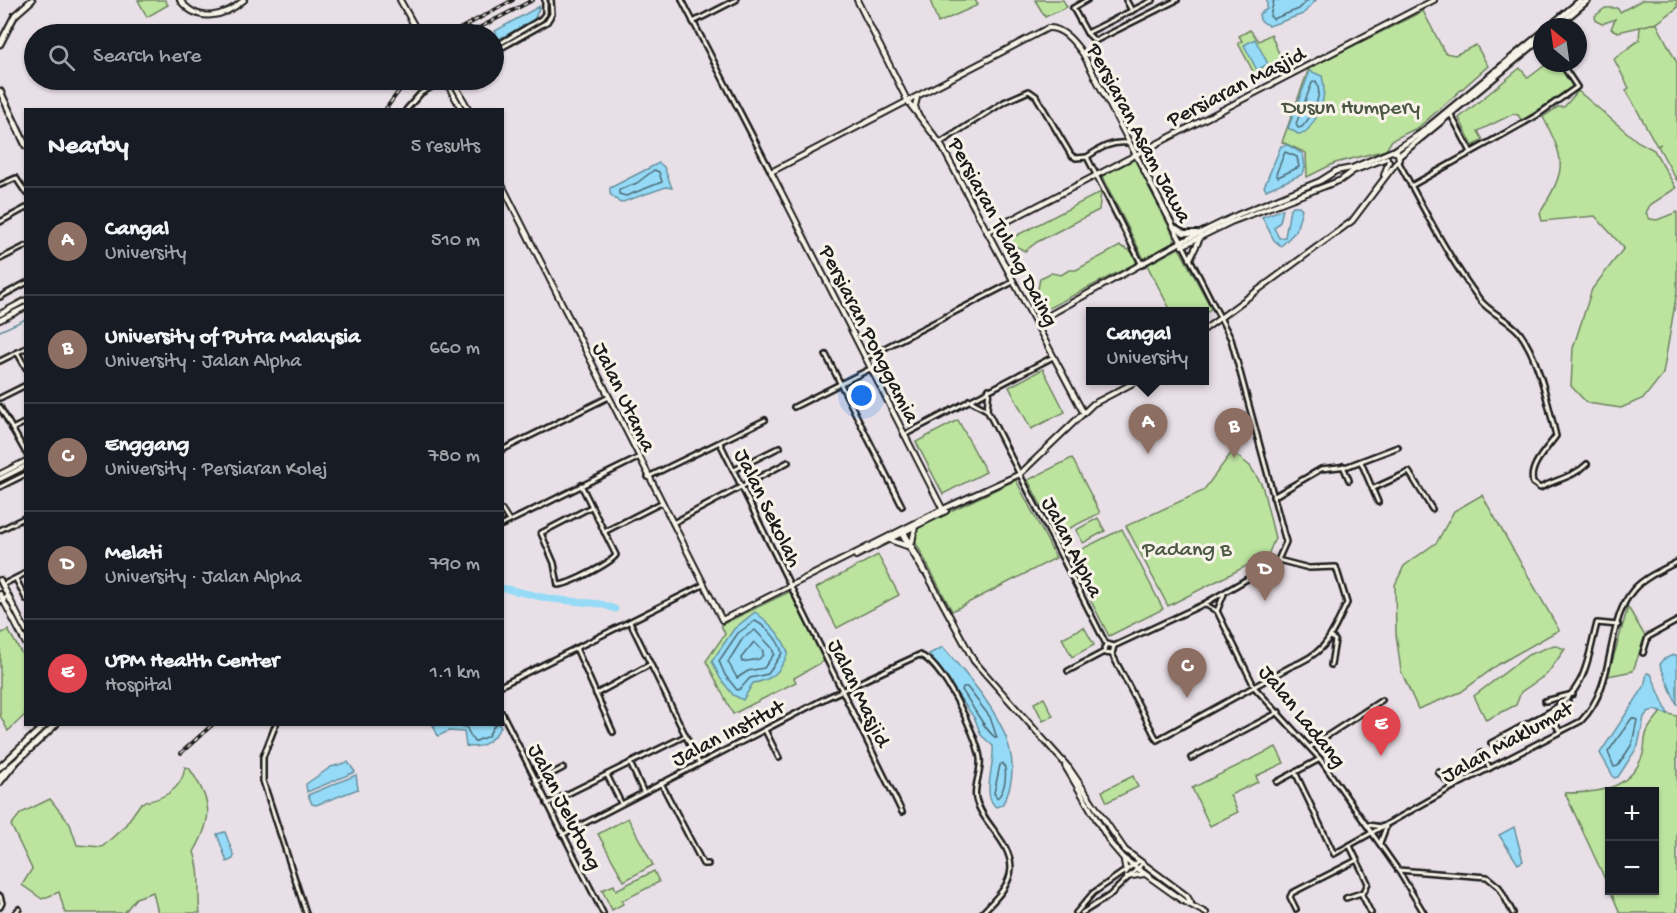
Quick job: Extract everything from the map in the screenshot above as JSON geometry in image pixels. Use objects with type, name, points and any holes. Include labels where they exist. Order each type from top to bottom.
[{"type":"highway","points":[[0,776],[15,763]]},
{"type":"main road","points":[[1560,18],[1581,0]]},
{"type":"main road","points":[[1567,18],[1588,0]]},
{"type":"main road","points":[[0,44],[15,15],[32,1]]},
{"type":"main road","points":[[1394,151],[1421,133],[1533,40]]},
{"type":"main road","points":[[1398,160],[1533,46]]},
{"type":"main road","points":[[0,91],[24,144]]},
{"type":"main road","points":[[0,767],[44,726]]},
{"type":"main road","points":[[0,784],[15,763],[54,726]]},
{"type":"street","points":[[180,0],[193,12],[215,16],[229,11],[244,0]]},
{"type":"street","points":[[400,0],[415,24]]},
{"type":"street","points":[[504,41],[541,19],[545,14],[545,0]]},
{"type":"street","points":[[504,46],[547,22],[552,14],[551,0]]},
{"type":"street","points":[[682,0],[771,172]]},
{"type":"street","points":[[693,22],[736,0]]},
{"type":"street","name":"Persiaran Tulang Daing","points":[[857,0],[908,102],[940,143],[1083,412]]},
{"type":"street","points":[[1074,0],[1087,33],[1095,41],[1177,0]]},
{"type":"street","points":[[1076,6],[1087,0]]},
{"type":"street","points":[[1126,0],[1132,10]]},
{"type":"street","points":[[1087,33],[1153,0]]},
{"type":"street","name":"Persiaran Masjid","points":[[987,232],[1096,173],[1136,155],[1433,0]]},
{"type":"street","name":"Persiaran Asam Jawa","points":[[771,172],[1048,28],[1055,28],[1067,36],[1083,54],[1173,226],[1180,245],[1221,317]]},
{"type":"street","points":[[1411,186],[1536,116],[1577,87],[1567,72]]},
{"type":"street","points":[[408,108],[426,90]]},
{"type":"street","points":[[451,90],[461,108]]},
{"type":"street","points":[[458,90],[468,108]]},
{"type":"street","points":[[940,143],[1004,102],[1029,91],[1036,96],[1071,155],[1076,158],[1087,157],[1118,142],[1128,143]]},
{"type":"street","points":[[917,98],[915,106],[917,113]]},
{"type":"street","points":[[1451,115],[1472,152]]},
{"type":"street","points":[[1173,226],[1180,232],[1201,234],[1341,180],[1353,171],[1388,157],[1394,151],[1411,186],[1481,302],[1505,318],[1520,334],[1530,353],[1545,391],[1556,436],[1536,465],[1531,477],[1533,483],[1540,488],[1560,478],[1568,478],[1587,464]]},
{"type":"street","points":[[1087,157],[1143,265]]},
{"type":"street","points":[[1383,178],[1388,157]]},
{"type":"street","points":[[1035,323],[1201,234],[1320,181],[1336,171],[1388,157],[1398,160]]},
{"type":"street","points":[[1209,326],[1352,221],[1398,160]]},
{"type":"street","name":"Persiaran Ponggamia","points":[[771,172],[944,511]]},
{"type":"street","points":[[0,185],[12,179],[18,179],[24,190]]},
{"type":"street","name":"Jalan Utama","points":[[504,189],[638,458],[722,620],[791,586]]},
{"type":"street","points":[[0,222],[24,209]]},
{"type":"street","points":[[1190,259],[1201,234]]},
{"type":"street","points":[[0,259],[24,247]]},
{"type":"street","points":[[865,358],[1013,282]]},
{"type":"street","points":[[0,297],[24,284]]},
{"type":"street","points":[[0,314],[24,301]]},
{"type":"street","points":[[0,320],[24,308]]},
{"type":"street","points":[[1104,652],[1106,645],[1114,646],[1224,593],[1278,560],[1285,548],[1286,542],[1231,339],[1221,317]]},
{"type":"street","points":[[0,361],[24,349]]},
{"type":"street","points":[[17,352],[24,364]]},
{"type":"street","points":[[826,355],[902,506]]},
{"type":"street","points":[[904,435],[1053,357]]},
{"type":"street","points":[[794,407],[870,369]]},
{"type":"street","points":[[0,398],[24,385]]},
{"type":"street","points":[[873,544],[916,527],[949,508],[1020,474],[1100,398],[1130,385]]},
{"type":"street","points":[[969,400],[987,410],[989,389]]},
{"type":"street","points":[[504,449],[609,397]]},
{"type":"street","points":[[0,407],[24,450]]},
{"type":"street","name":"Jalan Alpha","points":[[987,410],[1106,645]]},
{"type":"street","points":[[648,477],[765,420]]},
{"type":"street","points":[[12,429],[24,424]]},
{"type":"street","name":"Jalan Sekolah","points":[[720,443],[791,586]]},
{"type":"street","points":[[734,470],[780,447]]},
{"type":"street","points":[[1273,497],[1321,469],[1361,462],[1398,447]]},
{"type":"street","points":[[504,524],[638,458]]},
{"type":"street","points":[[0,474],[24,462]]},
{"type":"street","points":[[672,524],[788,462]]},
{"type":"street","points":[[1361,462],[1378,502]]},
{"type":"street","points":[[1343,466],[1349,480]]},
{"type":"street","points":[[0,479],[24,467]]},
{"type":"street","points":[[1374,489],[1409,472],[1432,508]]},
{"type":"street","points":[[0,487],[24,475]]},
{"type":"street","points":[[581,485],[615,558],[566,584],[558,585],[554,563],[541,533],[591,507]]},
{"type":"street","points":[[604,532],[661,503]]},
{"type":"street","points":[[840,562],[944,511]]},
{"type":"street","points":[[504,513],[509,522]]},
{"type":"street","points":[[0,530],[24,518]]},
{"type":"street","points":[[791,586],[890,540],[924,519]]},
{"type":"street","points":[[910,546],[916,527]]},
{"type":"street","points":[[902,533],[974,661],[1065,765],[1118,843],[1139,863],[1187,896],[1191,903]]},
{"type":"street","points":[[890,540],[910,546]]},
{"type":"street","points":[[1114,646],[1112,654],[1157,740],[1290,667],[1314,657],[1330,637],[1347,603],[1336,567],[1309,568],[1278,560]]},
{"type":"street","name":"Jalan Maklumat","points":[[1350,846],[1453,788],[1581,721],[1593,708],[1603,685],[1626,601],[1636,588],[1677,562]]},
{"type":"street","points":[[24,574],[1,583],[24,627]]},
{"type":"street","points":[[15,578],[24,595]]},
{"type":"street","points":[[504,684],[703,585]]},
{"type":"street","name":"Jalan Masjid","points":[[791,586],[902,812]]},
{"type":"street","points":[[1204,604],[1217,611],[1224,593]]},
{"type":"street","points":[[0,594],[1,600],[24,640]]},
{"type":"street","points":[[1,600],[9,596]]},
{"type":"street","name":"Jalan Ladang","points":[[1217,611],[1255,688],[1320,759],[1368,825],[1424,913]]},
{"type":"street","points":[[1642,653],[1648,637],[1677,621]]},
{"type":"street","points":[[630,622],[699,764]]},
{"type":"street","points":[[1491,743],[1568,700],[1581,683],[1597,624],[1618,625]]},
{"type":"street","points":[[1330,637],[1335,640],[1332,665]]},
{"type":"street","points":[[576,648],[613,732]]},
{"type":"street","points":[[1068,671],[1104,652],[1112,654]]},
{"type":"street","name":"Jalan Institut","points":[[562,835],[843,690],[907,659],[923,656],[950,688],[979,752],[981,767],[976,798],[1010,858],[1011,867],[1006,885],[982,913]]},
{"type":"street","points":[[596,694],[649,664]]},
{"type":"street","points":[[1545,701],[1573,694]]},
{"type":"street","points":[[1310,747],[1382,700]]},
{"type":"street","points":[[1553,719],[1567,710],[1568,700]]},
{"type":"street","points":[[1191,758],[1279,712]]},
{"type":"street","points":[[1549,712],[1560,732]]},
{"type":"street","name":"Jalan Jelutong","points":[[504,717],[603,913]]},
{"type":"street","points":[[275,726],[263,757],[263,781],[306,913]]},
{"type":"street","points":[[765,730],[779,758]]},
{"type":"street","points":[[547,804],[685,735]]},
{"type":"street","points":[[0,784],[26,752]]},
{"type":"street","points":[[1481,753],[1490,768]]},
{"type":"street","points":[[1277,782],[1320,759]]},
{"type":"street","points":[[630,763],[643,792]]},
{"type":"street","points":[[1065,765],[1111,844],[1123,858],[1183,901],[1191,903],[1206,913]]},
{"type":"street","points":[[536,782],[563,768]]},
{"type":"street","points":[[1295,772],[1334,854],[1350,846],[1368,883],[1361,893],[1346,898]]},
{"type":"street","points":[[1438,772],[1453,788]]},
{"type":"street","points":[[607,775],[621,803]]},
{"type":"street","points":[[661,783],[703,864],[708,864]]},
{"type":"street","points":[[1368,825],[1387,826]]},
{"type":"street","points":[[1380,844],[1381,834],[1387,826]]},
{"type":"street","points":[[1082,913],[1109,896],[1126,874],[1123,858]]},
{"type":"street","points":[[1296,909],[1290,897],[1292,893],[1357,860]]},
{"type":"street","points":[[1076,913],[1088,899],[1139,863]]},
{"type":"street","points":[[1398,870],[1487,877],[1498,887],[1513,913]]},
{"type":"street","points":[[1126,874],[1145,874]]},
{"type":"street","points":[[1361,893],[1371,913]]},
{"type":"street","points":[[0,896],[0,907]]},
{"type":"street","points":[[1088,899],[1094,907]]},
{"type":"street","points":[[15,913],[19,909]]},
{"type":"green space","points":[[138,0],[165,0],[168,5],[147,17]]},
{"type":"green space","points":[[930,0],[975,0],[978,5],[938,23]]},
{"type":"green space","points":[[1035,0],[1063,0],[1067,7],[1045,17]]},
{"type":"green space","points":[[1642,0],[1677,0],[1677,8],[1657,23],[1618,32],[1611,29],[1615,19],[1602,24],[1596,21],[1595,16],[1605,8],[1617,8],[1620,12]]},
{"type":"green space","name":"Dusun Humpery","points":[[1423,11],[1445,53],[1455,55],[1476,45],[1488,66],[1419,127],[1392,140],[1386,150],[1335,163],[1307,177],[1306,153],[1282,142],[1309,68]]},
{"type":"green space","points":[[1657,24],[1677,63],[1677,181],[1658,146],[1661,144],[1657,146],[1626,90],[1629,88],[1614,59],[1639,40],[1640,27]]},
{"type":"green space","points":[[1250,30],[1259,41],[1271,34],[1282,61],[1255,75],[1238,43],[1242,41],[1239,36]]},
{"type":"green space","points":[[1520,68],[1528,78],[1536,72],[1564,72],[1573,86],[1522,121],[1518,115],[1513,114],[1478,131],[1483,140],[1473,146],[1459,118]]},
{"type":"green space","points":[[1578,91],[1637,141],[1654,150],[1676,188],[1650,205],[1646,213],[1650,219],[1657,220],[1677,212],[1677,292],[1663,374],[1644,398],[1621,408],[1587,403],[1571,386],[1573,348],[1592,289],[1624,248],[1595,216],[1542,221],[1540,213],[1555,185],[1560,165],[1556,145],[1543,117],[1558,107],[1564,107]]},
{"type":"green space","points":[[1135,159],[1174,237],[1174,242],[1144,259],[1102,176]]},
{"type":"green space","points":[[1101,192],[1099,210],[1037,242],[1025,251],[1006,241]]},
{"type":"green space","points":[[1120,246],[1133,252],[1138,262],[1043,311],[1037,295],[1040,278],[1051,273],[1061,275],[1069,270],[1076,270]]},
{"type":"green space","points":[[1179,248],[1211,308],[1209,310],[1209,307],[1169,307],[1147,265]]},
{"type":"green space","points":[[1043,369],[1065,412],[1031,429],[1009,387]]},
{"type":"green space","points":[[958,420],[986,472],[943,494],[916,442]]},
{"type":"green space","name":"Padang B","points":[[1232,452],[1250,466],[1262,485],[1275,538],[1268,555],[1168,606],[1126,526],[1203,491]]},
{"type":"green space","points":[[1072,458],[1100,513],[1056,535],[1028,480]]},
{"type":"green space","points":[[1016,480],[1056,558],[952,611],[915,541],[917,527]]},
{"type":"green space","points":[[1482,495],[1559,630],[1499,664],[1461,692],[1418,709],[1401,671],[1396,634],[1395,585],[1404,566],[1437,542],[1454,511]]},
{"type":"green space","points":[[1098,518],[1105,531],[1083,543],[1076,530]]},
{"type":"green space","points":[[1122,529],[1163,609],[1109,636],[1068,556]]},
{"type":"green space","points":[[878,555],[899,595],[837,628],[816,588]]},
{"type":"green space","points":[[791,591],[826,660],[794,678],[796,682],[733,714],[706,661],[725,634],[721,625]]},
{"type":"green space","points":[[1628,607],[1645,636],[1633,671],[1608,676]]},
{"type":"green space","points":[[1084,627],[1094,645],[1072,657],[1062,638]]},
{"type":"green space","points":[[8,630],[24,657],[24,716],[8,731],[0,715],[0,634]]},
{"type":"green space","points":[[1554,645],[1565,649],[1547,674],[1521,692],[1516,705],[1486,720],[1474,696],[1528,655]]},
{"type":"green space","points":[[1044,698],[1053,716],[1043,721],[1034,703]]},
{"type":"green space","points":[[1661,712],[1677,716],[1677,913],[1620,913],[1612,895],[1659,895],[1659,787],[1612,787],[1622,782],[1638,766],[1644,752],[1647,732]]},
{"type":"green space","points":[[1276,747],[1284,763],[1256,776],[1258,782],[1230,795],[1238,812],[1210,826],[1192,788]]},
{"type":"green space","points":[[185,767],[189,768],[197,780],[208,809],[205,829],[194,852],[198,867],[200,913],[158,913],[153,892],[136,898],[124,913],[65,913],[59,892],[42,899],[22,885],[32,869],[11,825],[21,813],[50,799],[70,824],[77,845],[102,847],[124,827],[141,803],[163,796],[175,788],[180,782]]},
{"type":"green space","points":[[1133,776],[1138,787],[1107,802],[1102,791]]},
{"type":"green space","points":[[1605,789],[1605,879],[1565,793]]},
{"type":"green space","points":[[628,818],[653,865],[624,881],[598,834]]},
{"type":"green space","points":[[654,871],[659,882],[622,901],[623,904],[612,910],[602,890],[614,885],[616,890]]},
{"type":"water","points":[[1267,0],[1316,0],[1303,14],[1269,26],[1260,20],[1259,14],[1267,9]]},
{"type":"water","points":[[540,6],[534,20],[504,36],[504,26]]},
{"type":"water","points":[[1255,39],[1268,64],[1257,70],[1244,45]]},
{"type":"water","points":[[1310,71],[1322,76],[1323,99],[1310,127],[1305,133],[1298,134],[1288,128]]},
{"type":"water","points":[[1288,145],[1303,154],[1305,167],[1303,174],[1266,190],[1264,187],[1281,146]]},
{"type":"water","points":[[659,163],[664,167],[672,188],[666,187],[620,203],[610,194],[610,188]]},
{"type":"water","points":[[1293,206],[1299,206],[1302,209],[1296,231],[1281,246],[1274,240],[1262,217],[1283,209],[1280,222],[1274,228],[1279,238],[1285,237],[1290,209]]},
{"type":"water","points":[[755,612],[775,630],[788,653],[775,674],[766,680],[753,683],[743,700],[733,695],[720,678],[712,661],[734,629]]},
{"type":"water","points":[[943,647],[986,700],[1007,741],[1012,762],[1011,784],[1002,805],[996,807],[989,796],[993,746],[981,735],[975,719],[929,654]]},
{"type":"water","points":[[1677,655],[1677,705],[1660,665],[1662,660]]},
{"type":"water","points":[[1647,673],[1651,674],[1668,714],[1654,710],[1648,712],[1644,717],[1638,746],[1618,777],[1614,778],[1600,753],[1644,687]]},
{"type":"water","points":[[433,726],[501,727],[490,740],[477,747],[466,746],[464,732],[449,731],[438,736]]},
{"type":"water","points":[[348,762],[355,772],[307,792],[306,784],[331,767]]},
{"type":"water","points":[[356,775],[358,789],[316,805],[312,804],[308,795]]},
{"type":"water","points":[[1514,827],[1523,861],[1518,864],[1499,835]]},
{"type":"water","points":[[225,832],[234,856],[227,862],[217,834]]},
{"type":"waterway","points":[[0,331],[24,320]]},
{"type":"waterway","points":[[504,588],[551,599],[601,604],[615,609]]},
{"type":"railway","points":[[469,24],[513,0]]},
{"type":"railway","points":[[486,24],[533,0]]},
{"type":"railway","points":[[386,108],[400,90]]},
{"type":"railway","points":[[181,753],[211,726]]},
{"type":"place","name":"Cangal","points":[[1148,454]]},
{"type":"place","name":"University of Putra Malaysia","points":[[1234,458]]},
{"type":"place","name":"Melati","points":[[1265,601]]},
{"type":"place","name":"Enggang","points":[[1187,698]]},
{"type":"place","name":"UPM Health Center","points":[[1381,756]]}]
